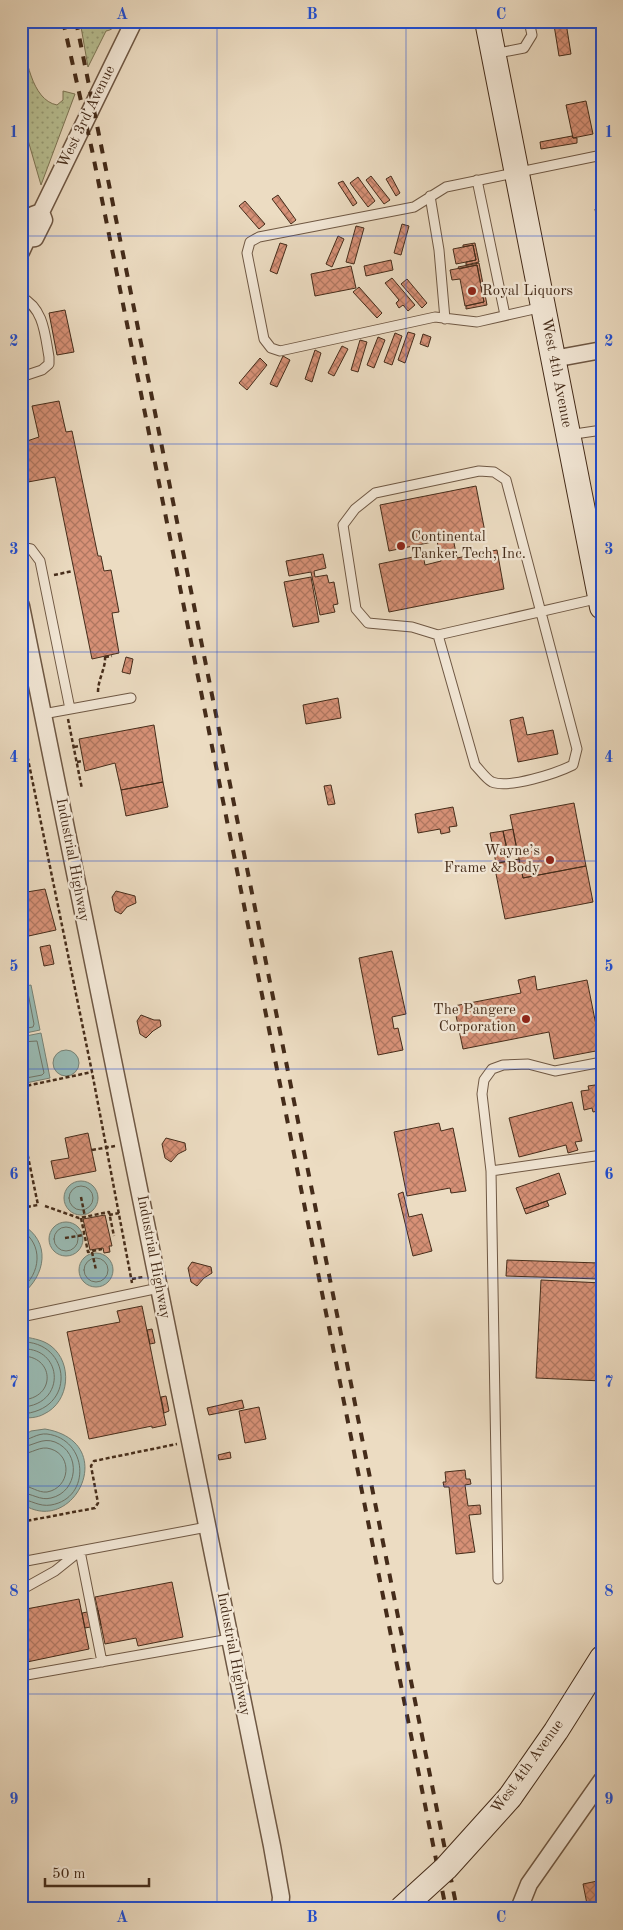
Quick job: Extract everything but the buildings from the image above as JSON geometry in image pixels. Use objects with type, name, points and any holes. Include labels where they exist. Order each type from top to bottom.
[{"type":"main road","name":"West 4th Avenue","points":[[487,21],[568,435],[594,522],[601,602]]},
{"type":"main road","name":"West 4th Avenue","points":[[401,1909],[446,1868],[510,1797],[556,1731],[602,1658]]},
{"type":"street","name":"West 3rd Avenue","points":[[24,244],[26,231],[34,215],[41,212],[134,21]]},
{"type":"street","points":[[554,360],[602,350]]},
{"type":"street","name":"Industrial Highway","points":[[21,606],[25,643],[43,714],[159,1288],[181,1440],[207,1527],[279,1885],[280,1909]]},
{"type":"street","points":[[518,1908],[529,1884],[602,1780]]},
{"type":"lane","points":[[493,54],[524,48],[532,35],[529,21]]},
{"type":"lane","points":[[543,307],[477,322],[435,317],[280,350],[271,348],[264,339],[247,253],[250,242],[259,237],[414,207],[446,187],[602,155]]},
{"type":"lane","points":[[477,180],[505,315]]},
{"type":"lane","points":[[430,196],[439,250],[445,319]]},
{"type":"lane","points":[[21,296],[30,300],[38,311],[44,332],[49,364],[42,370],[21,377]]},
{"type":"lane","points":[[568,435],[602,430]]},
{"type":"lane","points":[[438,635],[475,765],[491,782],[505,784],[559,772],[573,765],[577,749],[542,612],[506,480],[494,472],[479,470],[375,493],[355,509],[343,525],[356,609],[368,623],[412,627],[438,635],[542,612],[601,602]]},
{"type":"lane","points":[[21,547],[28,548],[36,554],[40,561],[68,709]]},
{"type":"lane","points":[[43,714],[131,698]]},
{"type":"lane","points":[[498,1579],[491,1171],[482,1094],[484,1080],[492,1069],[503,1065],[528,1064],[555,1071],[602,1062]]},
{"type":"lane","points":[[491,1171],[602,1155]]},
{"type":"lane","points":[[21,1316],[159,1288]]},
{"type":"lane","points":[[21,1562],[207,1527]]},
{"type":"lane","points":[[21,1590],[55,1571],[80,1551]]},
{"type":"lane","points":[[80,1551],[102,1662]]},
{"type":"lane","points":[[21,1676],[230,1638]]},
{"type":"path","points":[[43,577],[73,571]]},
{"type":"path","points":[[99,704],[98,683],[105,657],[112,656]]},
{"type":"path","points":[[68,709],[82,789]]},
{"type":"path","points":[[21,726],[92,1072],[118,1213],[132,1279],[137,1292]]},
{"type":"path","points":[[74,747],[80,746]]},
{"type":"path","points":[[21,760],[28,758]]},
{"type":"path","points":[[76,762],[83,760]]},
{"type":"path","points":[[21,1087],[92,1072]]},
{"type":"path","points":[[21,1123],[38,1205],[21,1208]]},
{"type":"path","points":[[92,1150],[129,1143]]},
{"type":"path","points":[[81,1197],[84,1217],[83,1235],[88,1252],[102,1249]]},
{"type":"path","points":[[45,1206],[84,1217],[109,1212],[114,1236]]},
{"type":"path","points":[[109,1215],[118,1213]]},
{"type":"path","points":[[65,1238],[83,1235]]},
{"type":"path","points":[[92,1252],[96,1270]]},
{"type":"path","points":[[21,1522],[95,1508],[98,1504],[91,1466],[94,1461],[181,1440]]},
{"type":"green space","points":[[80,21],[117,21],[113,28],[106,31],[88,67]]},
{"type":"green space","points":[[21,35],[31,76],[41,95],[57,105],[63,100],[63,91],[75,94],[41,185],[21,116]]},
{"type":"water","points":[[31,985],[40,1030],[21,1034],[21,987]]},
{"type":"water","points":[[41,1033],[50,1078],[21,1084],[21,1037]]},
{"type":"water","points":[[66,1050],[75,1054],[79,1063],[75,1072],[66,1076],[57,1072],[53,1063],[57,1054]]},
{"type":"water","points":[[81,1181],[88,1182],[93,1186],[97,1191],[97,1205],[93,1210],[88,1214],[81,1215],[74,1214],[69,1210],[65,1205],[64,1198],[65,1191],[69,1186],[74,1182]]},
{"type":"water","points":[[66,1222],[73,1223],[78,1227],[82,1232],[82,1246],[78,1251],[73,1255],[66,1256],[59,1255],[54,1251],[50,1246],[49,1239],[50,1232],[54,1227],[59,1223]]},
{"type":"water","points":[[21,1224],[31,1231],[38,1240],[42,1259],[36,1278],[21,1295]]},
{"type":"water","points":[[96,1253],[103,1254],[108,1258],[112,1263],[112,1277],[108,1282],[103,1286],[96,1287],[89,1286],[84,1282],[80,1277],[79,1270],[80,1263],[84,1258],[89,1254]]},
{"type":"water","points":[[26,1337],[45,1342],[58,1353],[63,1362],[66,1382],[59,1401],[53,1408],[39,1416],[21,1418],[21,1338]]},
{"type":"water","points":[[45,1429],[68,1437],[81,1451],[85,1468],[81,1485],[72,1499],[58,1509],[40,1511],[21,1503],[21,1437],[31,1431]]},
{"type":"railway","points":[[63,21],[92,150],[446,1909]]},
{"type":"railway","points":[[76,21],[457,1909]]},
{"type":"place","name":"Royal Liquors","points":[[472,291]]},
{"type":"place","name":"Continental Tanker Tech, Inc.","points":[[401,546]]},
{"type":"place","name":"Wayne’s Frame & Body","points":[[550,860]]},
{"type":"place","name":"The Pangere Corporation","points":[[526,1019]]}]
